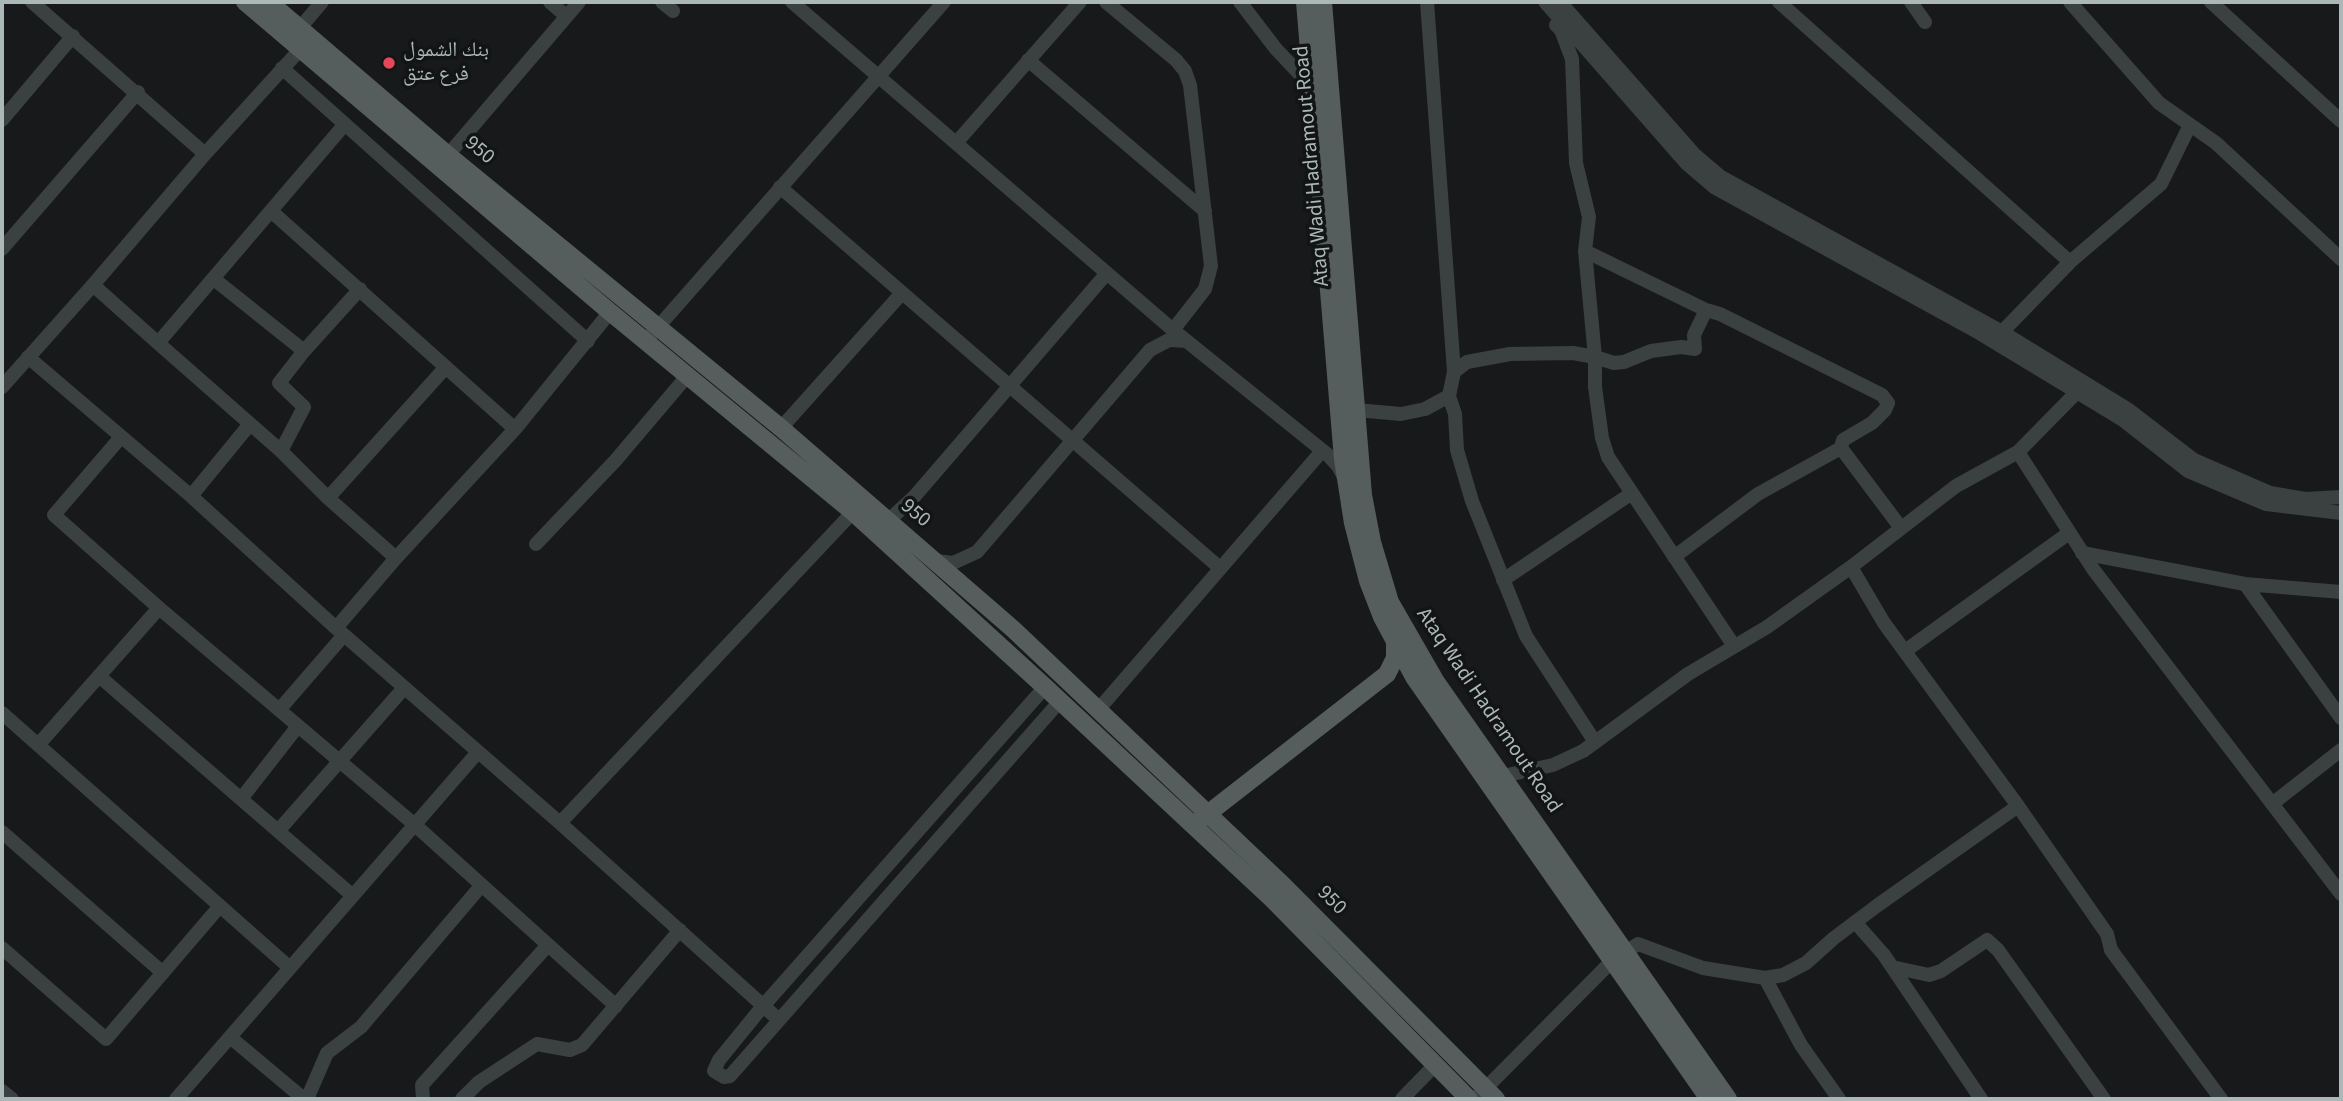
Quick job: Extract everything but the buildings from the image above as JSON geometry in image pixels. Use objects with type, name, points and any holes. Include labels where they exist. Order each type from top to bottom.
[{"type":"main road","name":"950","points":[[245,2],[303,39],[448,155],[652,334],[781,428],[936,561],[1013,629],[1284,886],[1486,1096]]},
{"type":"main road","name":"950","points":[[269,2],[303,39],[610,312],[652,334],[688,375],[853,512],[1045,687],[1272,899],[1469,1099]]},
{"type":"main road","name":"Ataq Wadi Hadramout Road","points":[[1306,2],[1346,481],[1368,557],[1411,643],[1503,776],[1709,1099]]},
{"type":"main road","name":"Ataq Wadi Hadramout Road","points":[[1323,2],[1368,557],[1375,600],[1395,643],[1418,682],[1619,957],[1728,1099]]},
{"type":"main road","points":[[1198,830],[1387,674],[1395,659],[1395,643]]},
{"type":"main road","points":[[1213,818],[1393,682],[1418,682]]},
{"type":"street","points":[[33,2],[205,154]]},
{"type":"street","points":[[3,382],[93,285],[282,68],[303,39],[322,2]]},
{"type":"street","points":[[550,2],[566,16]]},
{"type":"street","points":[[448,155],[579,2]]},
{"type":"street","points":[[792,2],[1173,330],[1320,449],[1338,466],[1346,481]]},
{"type":"street","points":[[652,334],[944,2]]},
{"type":"street","points":[[956,143],[1080,2]]},
{"type":"street","points":[[1106,2],[1176,60],[1188,78],[1211,266],[1209,281],[1201,295],[1173,330]]},
{"type":"street","points":[[1240,2],[1276,49],[1312,86]]},
{"type":"street","points":[[1427,2],[1454,372],[1450,396],[1455,414],[1457,450],[1468,488],[1526,636],[1595,742]]},
{"type":"street","points":[[1535,2],[1561,30],[1572,59],[1576,163],[1589,217],[1585,251],[1595,356],[1595,387],[1602,438],[1608,457],[1734,646]]},
{"type":"street","points":[[1545,2],[1686,163],[1714,187],[1976,331],[2123,420],[2188,471],[2266,504],[2341,513]]},
{"type":"street","points":[[1560,2],[1694,154],[1721,177],[2002,332],[2129,410],[2194,460],[2270,493],[2305,499],[2341,497]]},
{"type":"street","points":[[1779,2],[2070,262]]},
{"type":"street","points":[[1911,2],[1925,22]]},
{"type":"street","points":[[2070,2],[2159,103],[2216,144],[2341,259]]},
{"type":"street","points":[[2210,2],[2341,121]]},
{"type":"street","points":[[2,120],[73,36]]},
{"type":"street","points":[[1028,61],[1205,211]]},
{"type":"street","points":[[282,68],[588,341]]},
{"type":"street","points":[[2,249],[138,92]]},
{"type":"street","points":[[158,343],[345,124]]},
{"type":"street","points":[[2002,332],[2070,262],[2161,184],[2190,125]]},
{"type":"street","points":[[780,187],[1220,568]]},
{"type":"street","points":[[271,211],[515,429]]},
{"type":"street","points":[[1585,251],[1706,310],[1720,314],[1882,395],[1888,403],[1872,423],[1843,440],[1841,448],[1758,494],[1675,557]]},
{"type":"street","points":[[888,521],[914,497],[1107,273]]},
{"type":"street","points":[[214,279],[304,351]]},
{"type":"street","points":[[93,285],[281,451],[328,498],[396,558]]},
{"type":"street","points":[[281,451],[304,407],[279,383],[360,289]]},
{"type":"street","points":[[781,428],[902,293]]},
{"type":"street","points":[[1454,372],[1468,362],[1510,354],[1573,353],[1595,356],[1614,363],[1624,362],[1651,351],[1681,347],[1695,349],[1695,335],[1706,310]]},
{"type":"street","points":[[279,709],[396,558],[515,429],[610,312]]},
{"type":"street","points":[[936,561],[953,562],[977,552],[1150,350],[1168,340],[1187,341]]},
{"type":"street","points":[[28,357],[191,496],[779,1020]]},
{"type":"street","points":[[328,498],[446,367]]},
{"type":"street","points":[[536,544],[615,461],[688,375]]},
{"type":"street","points":[[1503,776],[1553,765],[1583,751],[1688,674],[1767,627],[1851,567],[1956,486],[2018,452],[2077,392]]},
{"type":"street","points":[[1356,410],[1401,414],[1425,409],[1450,396]]},
{"type":"street","points":[[191,496],[250,425]]},
{"type":"street","points":[[1098,710],[1320,449],[1331,442],[1341,429]]},
{"type":"street","points":[[121,437],[54,515],[159,608],[415,825],[617,1006]]},
{"type":"street","points":[[1841,448],[1901,528]]},
{"type":"street","points":[[2018,452],[2082,553],[2167,669],[2339,886]]},
{"type":"street","points":[[1503,580],[1632,493]]},
{"type":"street","points":[[560,823],[853,512]]},
{"type":"street","points":[[1905,651],[2069,533]]},
{"type":"street","points":[[2082,553],[2245,584],[2341,592]]},
{"type":"street","points":[[1851,567],[1884,623],[2018,806],[2107,934],[2111,950],[2221,1099]]},
{"type":"street","points":[[2245,584],[2341,718]]},
{"type":"street","points":[[38,745],[159,608]]},
{"type":"street","points":[[99,677],[353,896]]},
{"type":"street","points":[[1045,687],[763,1006],[719,1060],[714,1071],[724,1077],[730,1076],[1060,701]]},
{"type":"street","points":[[278,831],[404,688]]},
{"type":"street","points":[[2,713],[290,968]]},
{"type":"street","points":[[241,799],[298,726]]},
{"type":"street","points":[[2272,804],[2341,750]]},
{"type":"street","points":[[176,1099],[478,752]]},
{"type":"street","points":[[1486,1096],[1619,957],[1638,944],[1703,968],[1765,978],[1783,975],[1806,963],[1855,922],[2018,806]]},
{"type":"street","points":[[2,832],[163,973]]},
{"type":"street","points":[[230,1037],[306,1099],[327,1053],[361,1027],[481,886]]},
{"type":"street","points":[[2,948],[106,1038],[220,906]]},
{"type":"street","points":[[1855,922],[1892,967],[1981,1099]]},
{"type":"street","points":[[462,1099],[479,1082],[537,1044],[570,1050],[582,1045],[680,930]]},
{"type":"street","points":[[1892,967],[1929,975],[1941,971],[1987,940],[1998,950],[2104,1099]]},
{"type":"street","points":[[423,1099],[422,1085],[548,945]]},
{"type":"street","points":[[1765,978],[1801,1045],[1839,1099]]},
{"type":"street","points":[[1402,1099],[1435,1065]]},
{"type":"street","points":[[2,1090],[12,1099]]},
{"type":"place","name":"بنك الشمول فرع عتق","points":[[389,63]]}]
